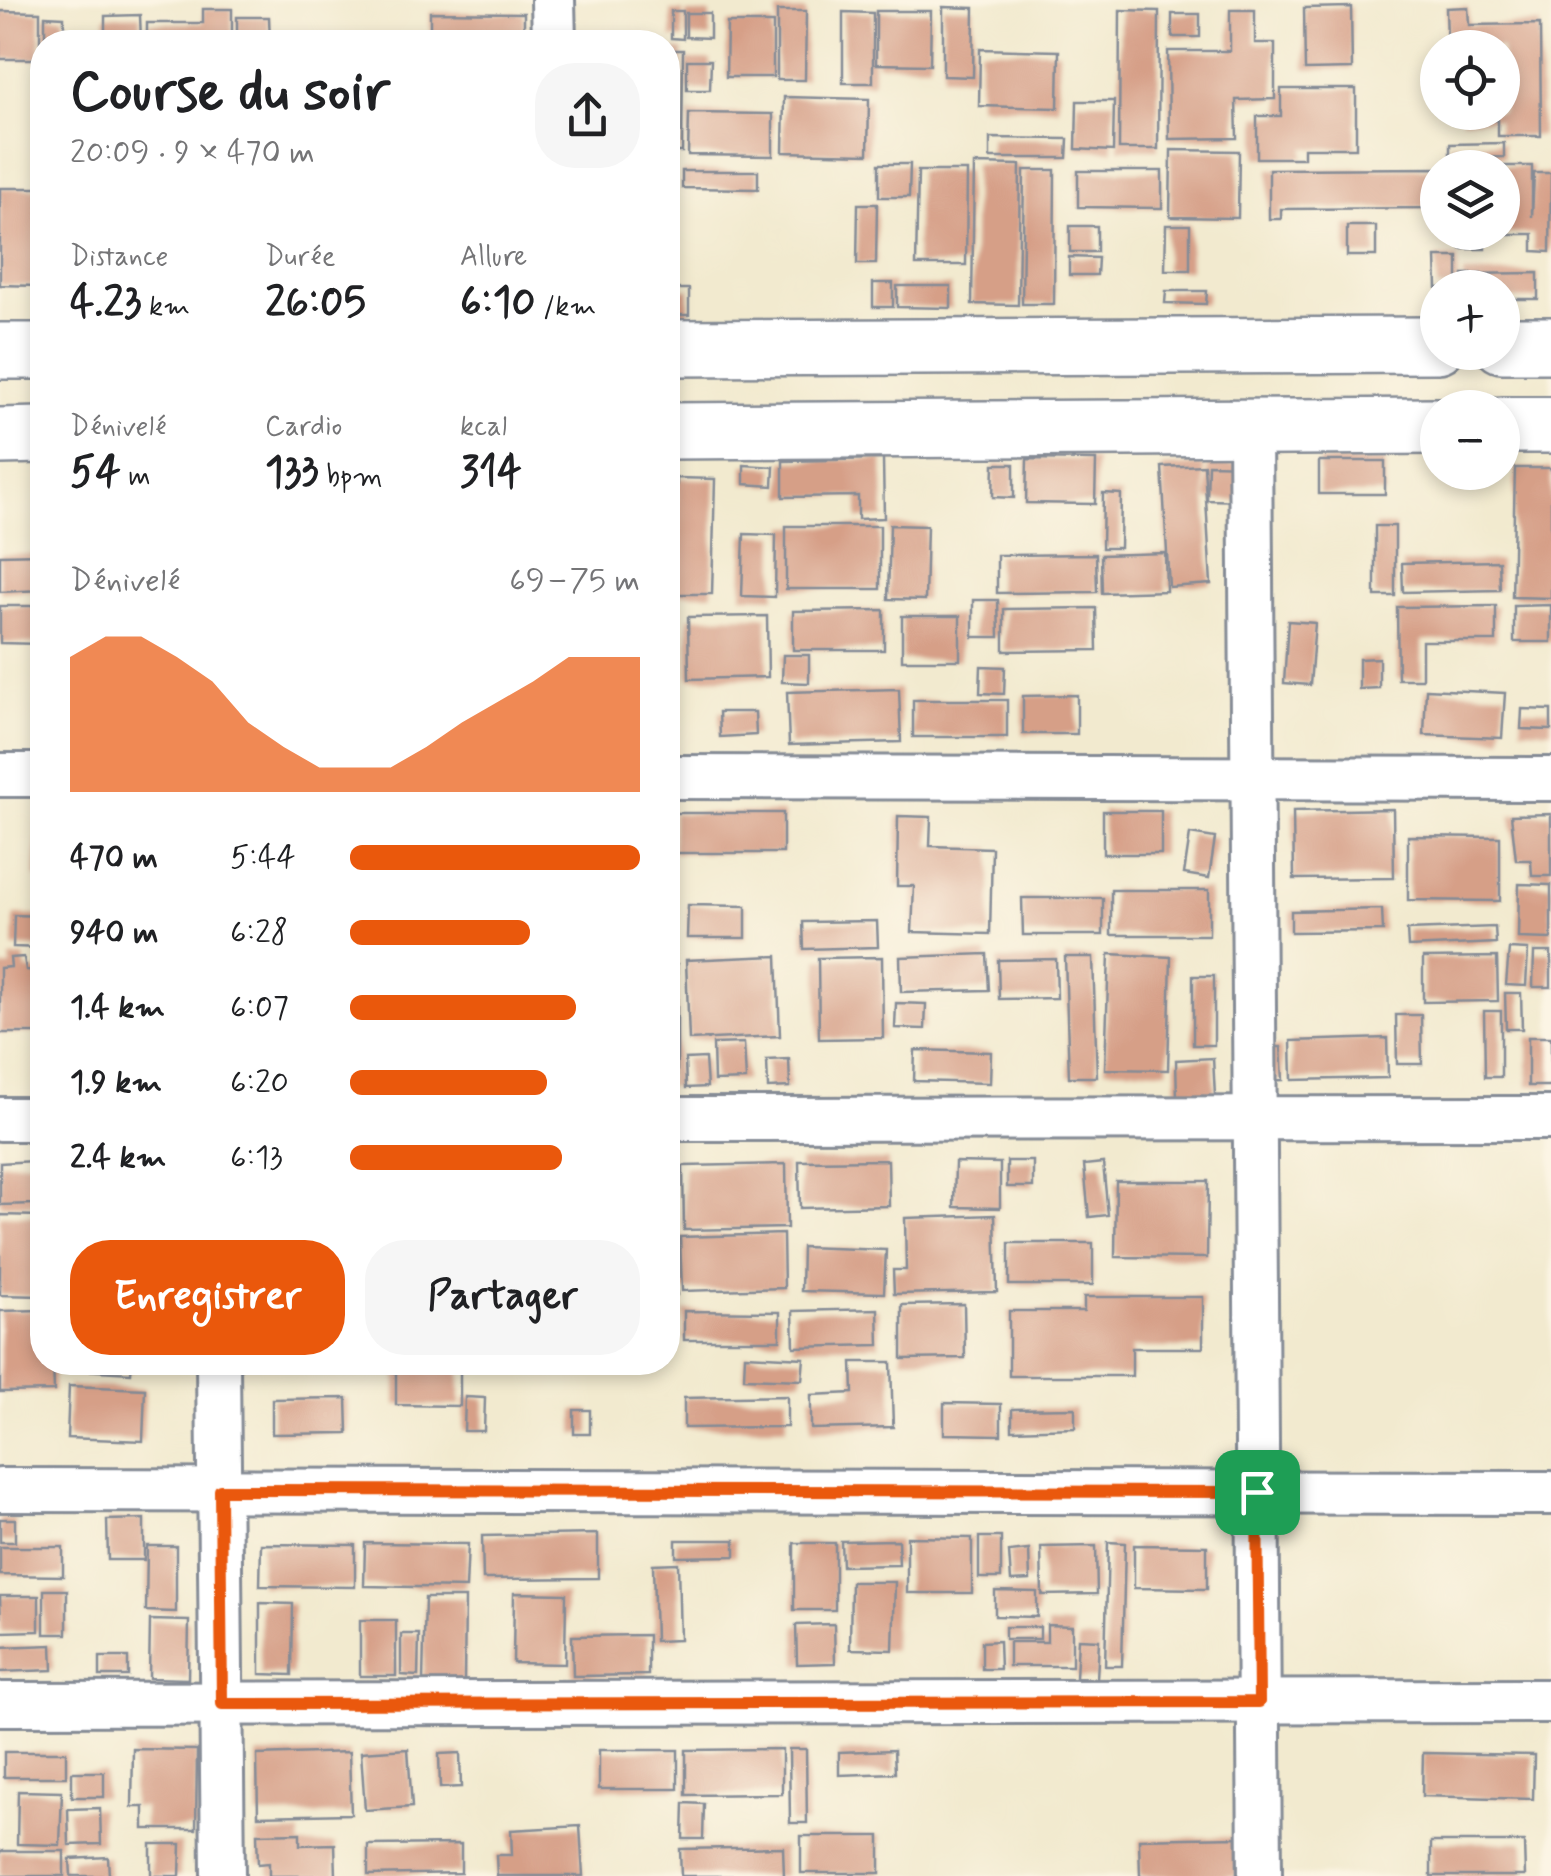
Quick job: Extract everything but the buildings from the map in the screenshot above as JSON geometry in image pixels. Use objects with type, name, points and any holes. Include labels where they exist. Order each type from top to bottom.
[{"type":"main road","points":[[680,348],[1420,345]]},
{"type":"main road","points":[[1520,345],[1551,345]]},
{"type":"main road","points":[[0,351],[30,351]]},
{"type":"main road","points":[[1520,425],[1551,425]]},
{"type":"main road","points":[[680,431],[1420,426]]},
{"type":"main road","points":[[0,436],[30,435]]},
{"type":"street","points":[[553,0],[554,30]]},
{"type":"street","points":[[1250,427],[1260,1876]]},
{"type":"street","points":[[0,775],[30,775]]},
{"type":"street","points":[[680,777],[1551,780]]},
{"type":"street","points":[[680,1118],[1551,1118]]},
{"type":"street","points":[[0,1119],[30,1119]]},
{"type":"street","points":[[218,1375],[223,1876]]},
{"type":"street","points":[[0,1490],[1551,1493]]},
{"type":"street","points":[[0,1704],[1551,1702]]},
{"type":"route","points":[[220,1490],[1257,1492],[1259,1702],[222,1704],[220,1490]]}]
